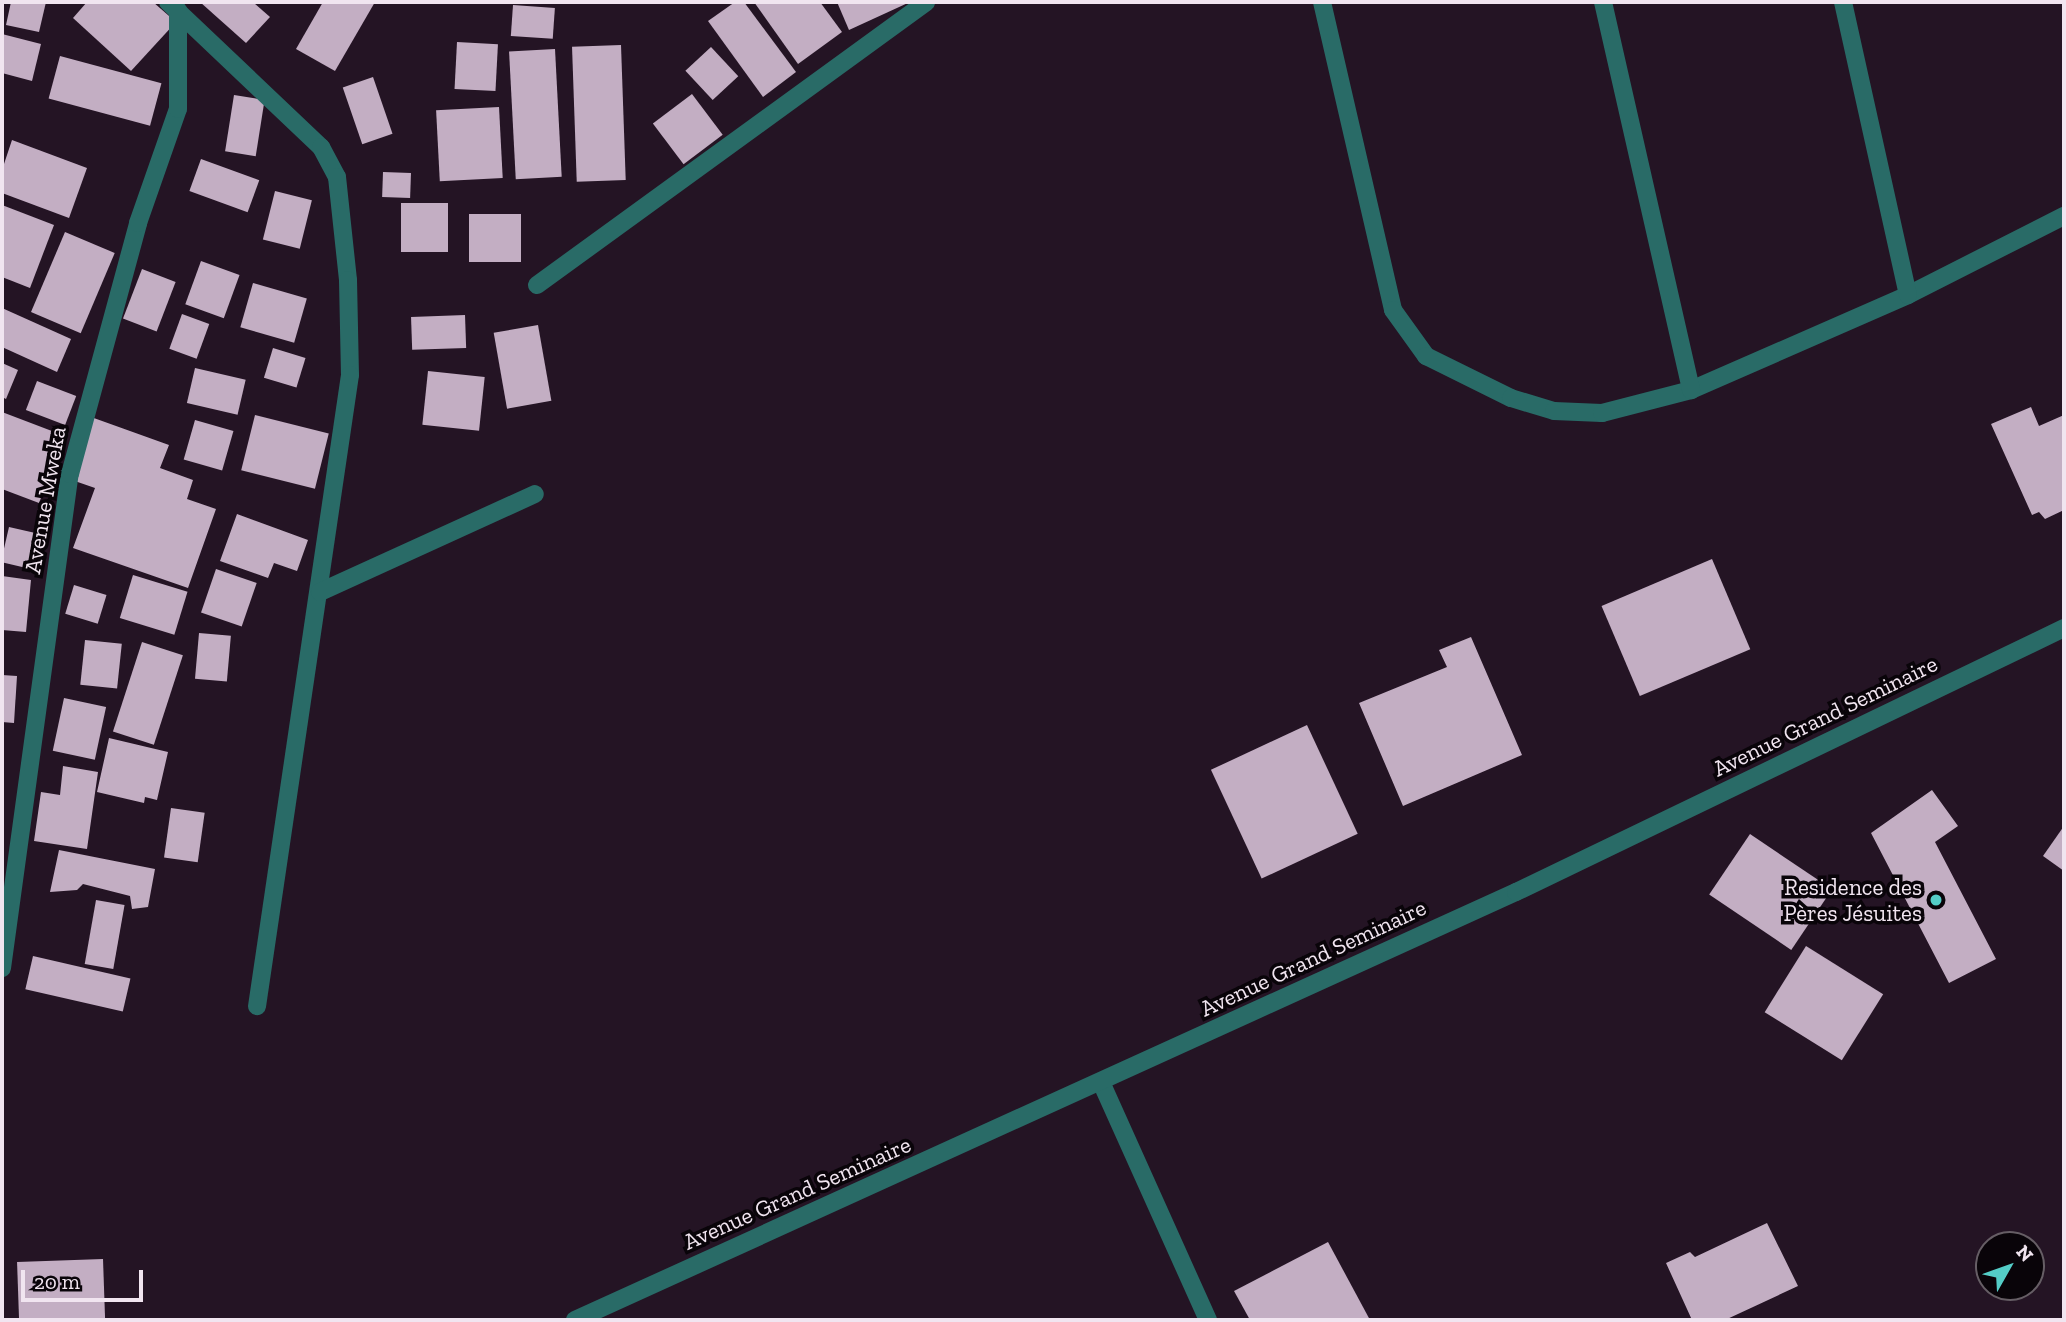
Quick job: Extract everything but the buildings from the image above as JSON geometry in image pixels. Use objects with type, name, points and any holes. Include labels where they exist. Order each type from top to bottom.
[{"type":"street","points":[[537,285],[926,2]]},
{"type":"street","points":[[1322,2],[1393,310],[1426,356],[1511,398],[1553,411],[1602,414],[1691,390],[1908,295],[2064,216]]},
{"type":"street","points":[[1603,2],[1691,390]]},
{"type":"street","points":[[1843,2],[1908,295]]},
{"type":"street","points":[[173,6],[321,147],[337,177],[348,280],[350,375],[257,1006]]},
{"type":"street","name":"Avenue Mweka","points":[[2,968],[70,474],[138,223],[178,109],[173,6]]},
{"type":"street","points":[[320,592],[536,494]]},
{"type":"street","name":"Avenue Grand Seminaire","points":[[575,1320],[1516,892],[2064,628]]},
{"type":"street","points":[[1101,1082],[1208,1320]]},
{"type":"place","name":"Residence des Pères Jésuites","points":[[1936,900]]}]
